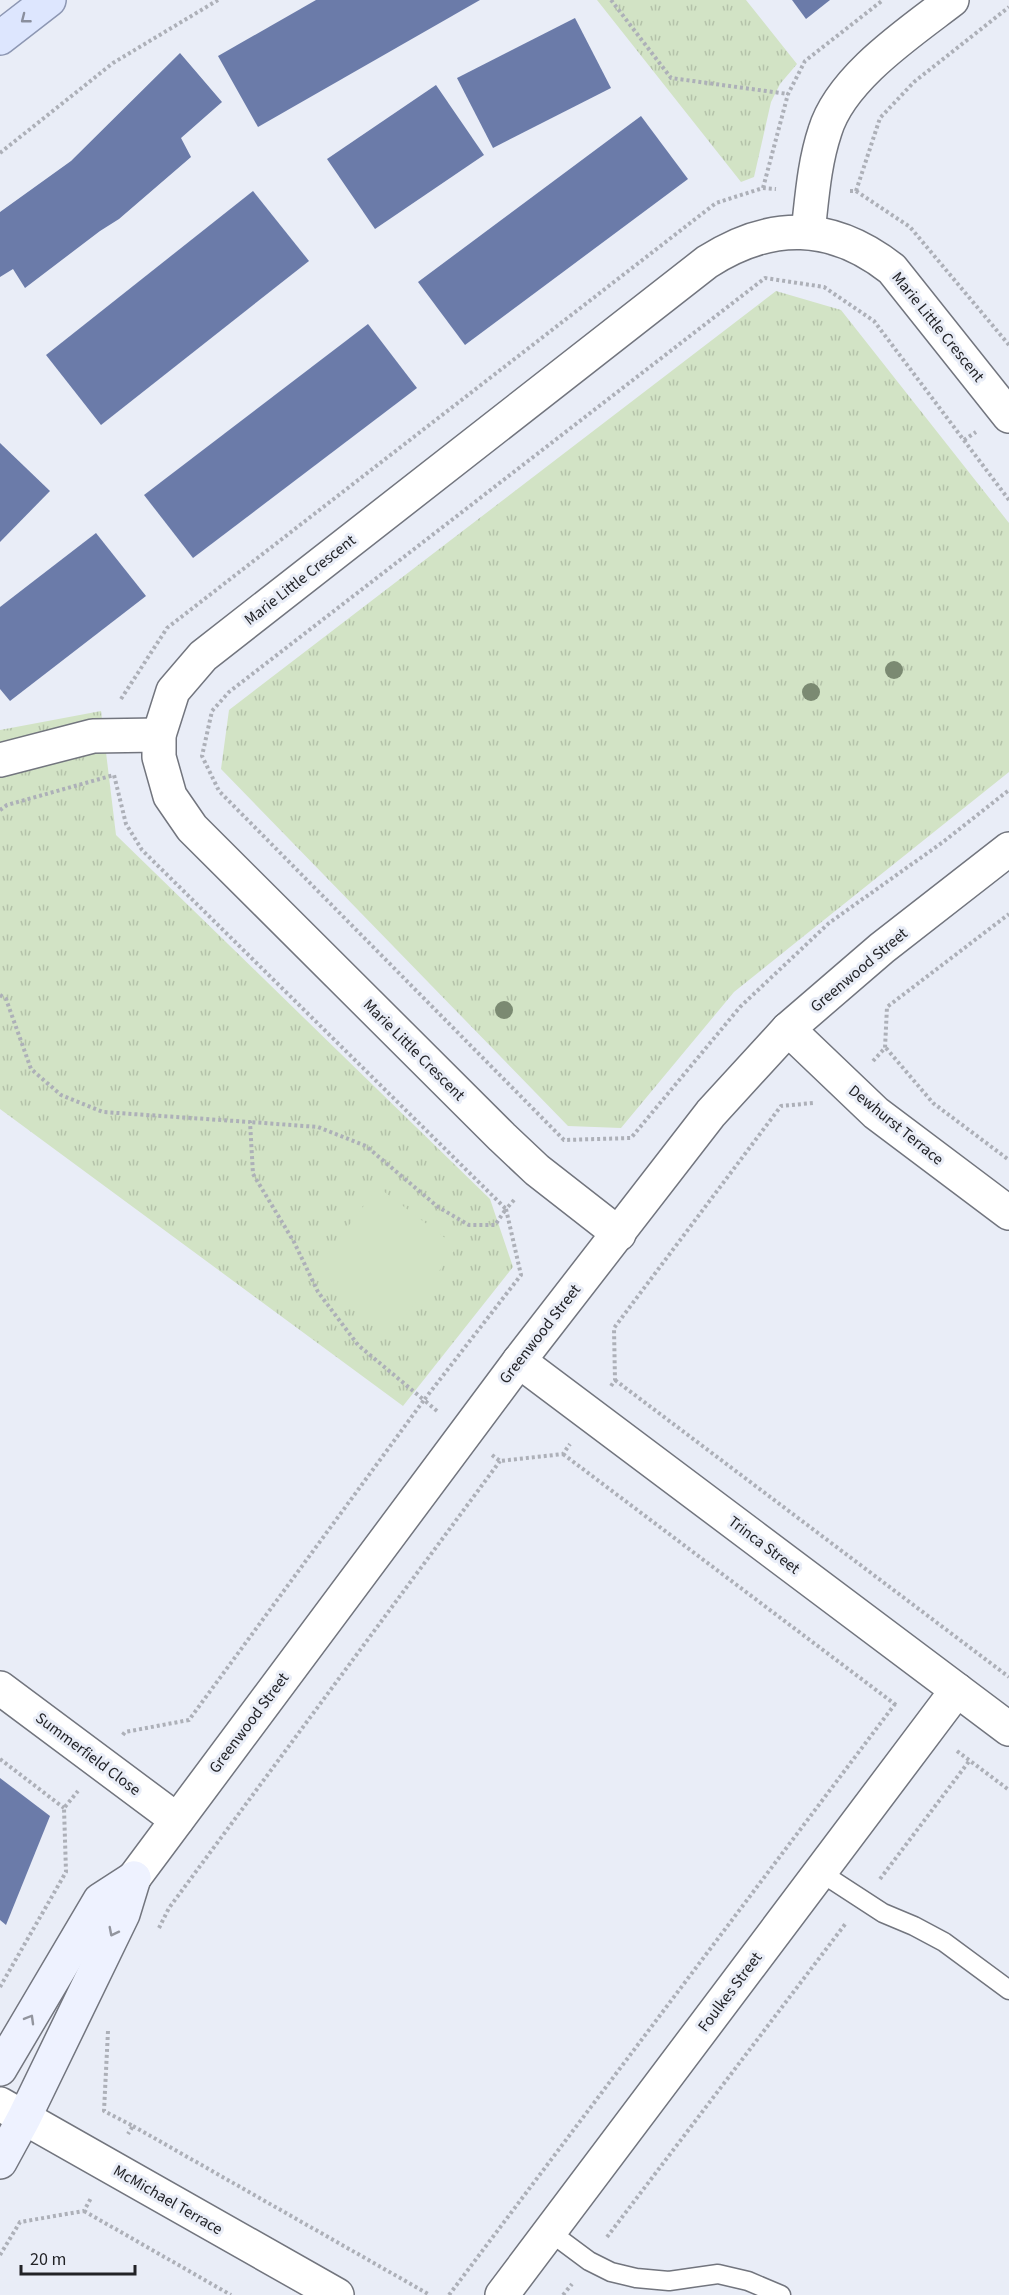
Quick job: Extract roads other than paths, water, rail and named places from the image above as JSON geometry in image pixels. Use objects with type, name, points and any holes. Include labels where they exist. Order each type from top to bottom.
[{"type":"main road","points":[[0,38],[49,0]]},
{"type":"street","points":[[808,232],[814,172],[825,129],[848,89],[880,57],[952,0]]},
{"type":"street","name":"Marie Little Crescent","points":[[619,1233],[537,1170],[502,1137],[192,828],[170,796],[159,757],[159,735],[173,691],[203,656],[707,262],[727,249],[767,234],[808,232],[831,236],[874,255],[892,269],[1009,416]]},
{"type":"street","points":[[0,760],[93,736],[159,735]]},
{"type":"street","name":"Greenwood Street","points":[[0,2162],[12,2111],[75,2008],[123,1914],[134,1878],[519,1360],[711,1113],[788,1029],[882,948],[1009,849]]},
{"type":"street","name":"Dewhurst Terrace","points":[[788,1029],[876,1113],[1009,1213]]},
{"type":"street","name":"Trinca Street","points":[[519,1360],[1009,1729]]},
{"type":"street","name":"Summerfield Close","points":[[0,1688],[177,1820]]},
{"type":"street","name":"Foulkes Street","points":[[502,2295],[957,1690]]},
{"type":"street","name":"Greenwood Street","points":[[0,2069],[100,1900],[134,1878]]},
{"type":"street","name":"McMichael Terrace","points":[[12,2111],[337,2295]]},
{"type":"lane","points":[[820,1872],[862,1901],[944,1942],[1009,1990]]},
{"type":"lane","points":[[550,2232],[589,2261],[611,2272],[636,2278],[669,2281],[717,2274],[748,2281],[781,2295]]}]
